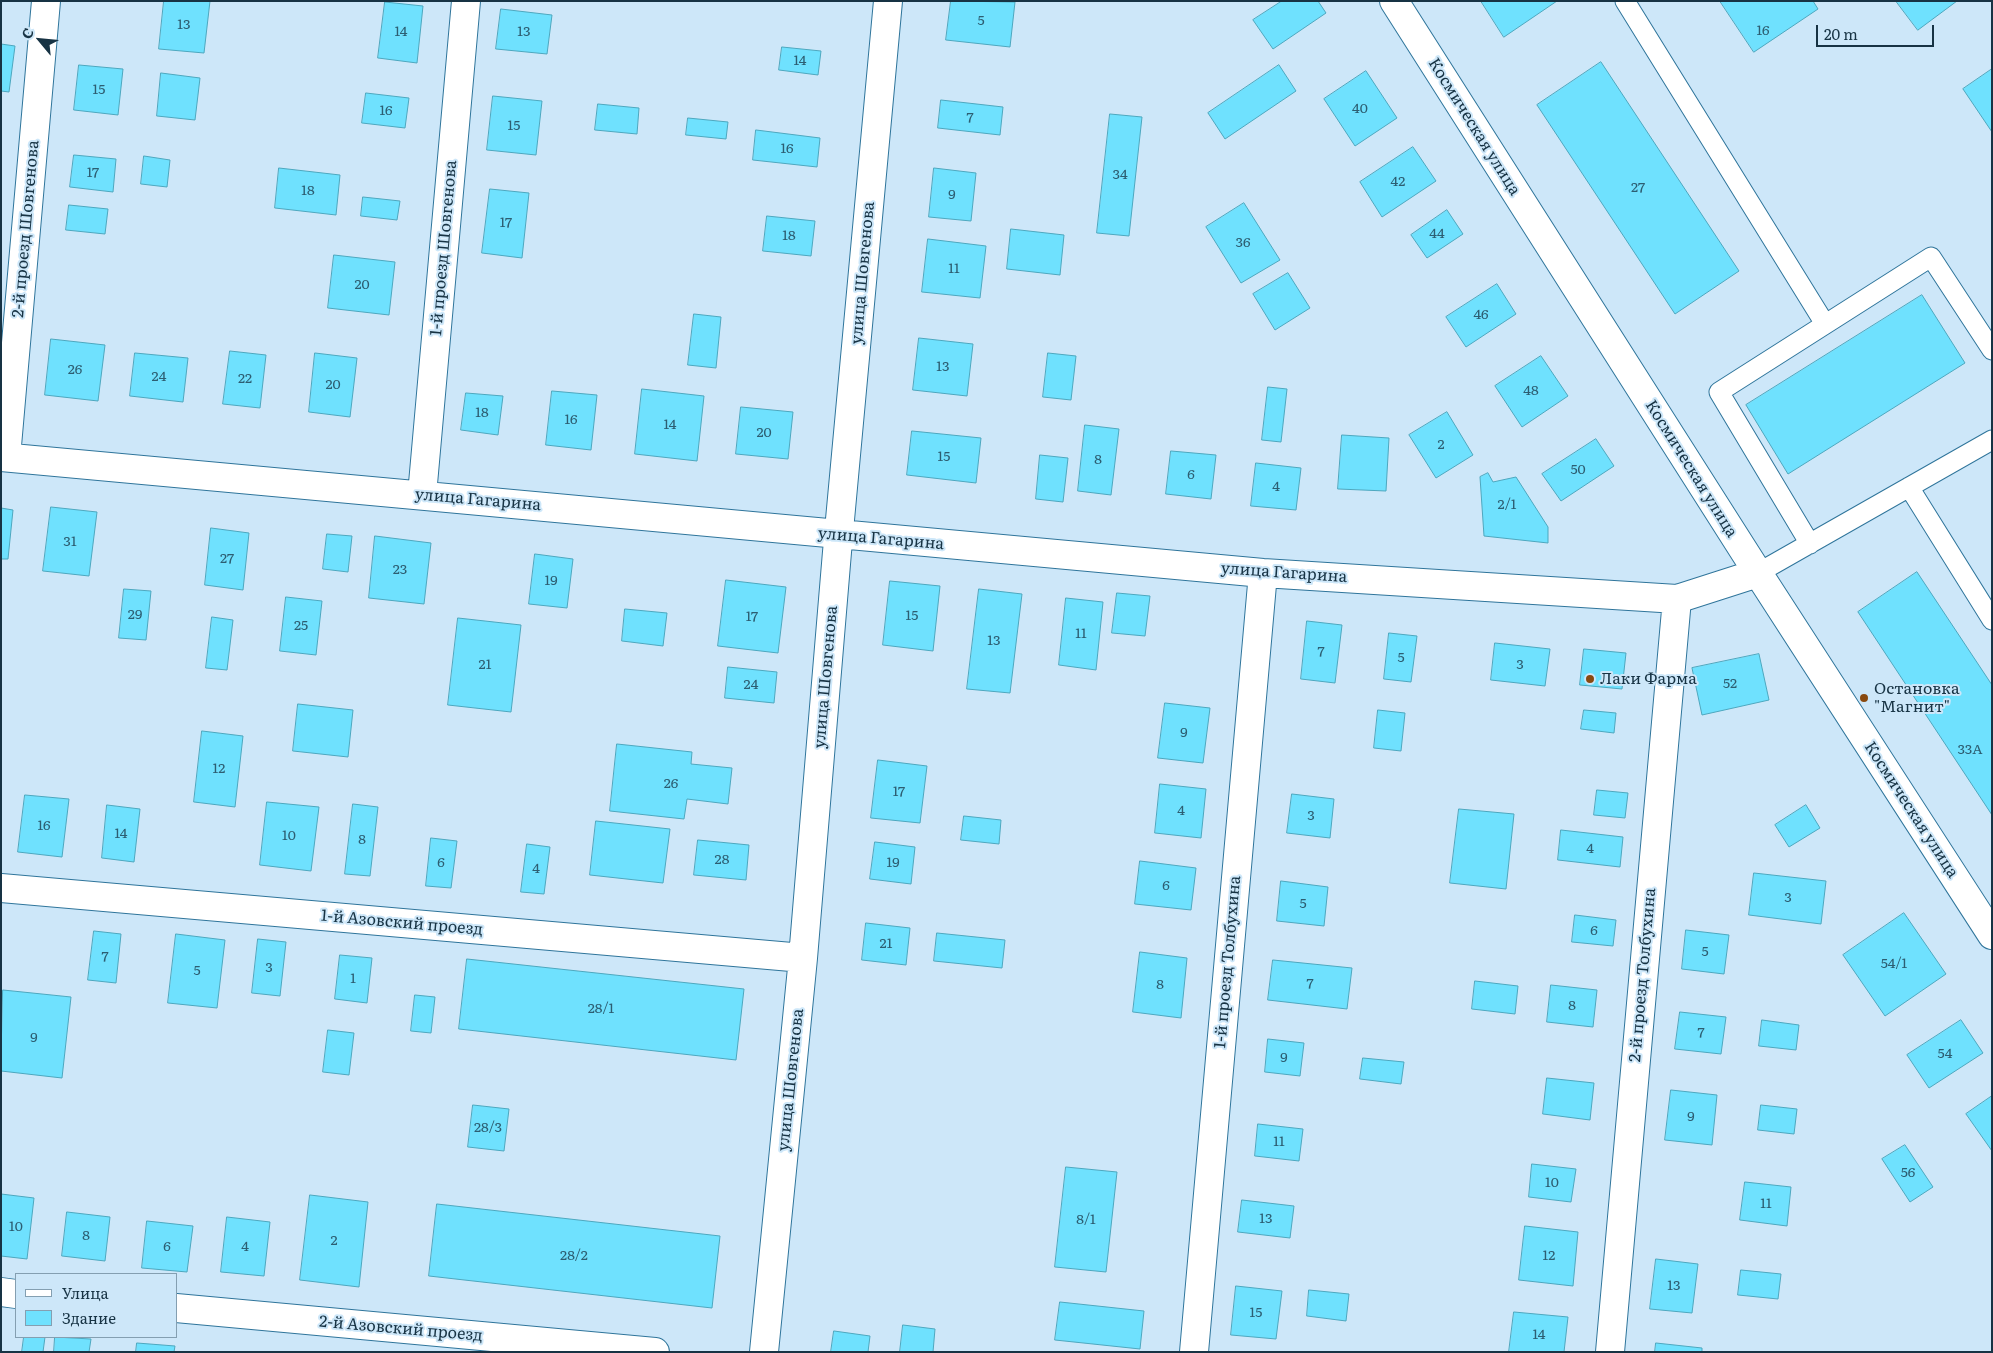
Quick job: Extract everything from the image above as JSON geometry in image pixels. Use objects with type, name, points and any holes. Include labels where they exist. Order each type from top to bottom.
[{"type":"street","name":"2-й проезд Шовгенова","points":[[4,457],[46,1]]},
{"type":"street","name":"1-й проезд Шовгенова","points":[[422,495],[466,1]]},
{"type":"street","name":"улица Шовгенова","points":[[764,1352],[803,958],[838,535],[888,1]]},
{"type":"street","name":"Космическая улица","points":[[1394,1],[1758,573],[1984,908],[1992,935]]},
{"type":"street","name":"улица Гагарина","points":[[4,457],[838,535],[1263,572],[1677,599],[1758,573]]},
{"type":"street","name":"1-й проезд Толбухина","points":[[1194,1352],[1263,572]]},
{"type":"street","name":"2-й проезд Толбухина","points":[[1610,1352],[1677,599]]},
{"type":"street","name":"1-й Азовский проезд","points":[[1,888],[803,958]]},
{"type":"street","points":[[1,1292],[15,1294]]},
{"type":"street","name":"2-й Азовский проезд","points":[[178,1308],[655,1352]]},
{"type":"lane","points":[[1625,1],[1825,324]]},
{"type":"lane","points":[[1810,544],[1719,392],[1931,257],[1992,350]]},
{"type":"lane","points":[[1758,573],[1992,440]]},
{"type":"lane","points":[[1909,487],[1992,620]]},
{"type":"building","points":[[164,1],[210,1],[204,53],[159,49]]},
{"type":"building","points":[[951,1],[1015,2],[1010,47],[946,40]]},
{"type":"building","points":[[1282,1],[1318,1],[1326,13],[1273,49],[1253,20]]},
{"type":"building","points":[[1481,1],[1557,1],[1504,37]]},
{"type":"building","points":[[1720,1],[1813,1],[1818,9],[1754,52]]},
{"type":"building","points":[[1896,1],[1957,1],[1918,30]]},
{"type":"building","points":[[385,2],[423,6],[417,63],[378,58]]},
{"type":"building","points":[[501,9],[552,15],[547,54],[496,49]]},
{"type":"building","points":[[1,44],[15,46],[9,92],[1,91]]},
{"type":"building","points":[[782,47],[821,51],[818,75],[779,70]]},
{"type":"building","points":[[1601,62],[1739,271],[1675,314],[1537,105]]},
{"type":"building","points":[[79,65],[123,69],[118,115],[74,110]]},
{"type":"building","points":[[1279,65],[1296,91],[1225,139],[1208,113]]},
{"type":"building","points":[[1992,69],[1992,132],[1963,89]]},
{"type":"building","points":[[1366,71],[1397,118],[1355,146],[1324,99]]},
{"type":"building","points":[[161,73],[200,78],[195,120],[157,116]]},
{"type":"building","points":[[366,93],[409,98],[405,128],[362,123]]},
{"type":"building","points":[[493,96],[542,101],[536,155],[487,150]]},
{"type":"building","points":[[941,100],[1003,107],[1000,135],[938,128]]},
{"type":"building","points":[[598,104],[639,108],[637,134],[595,130]]},
{"type":"building","points":[[1110,114],[1142,117],[1129,236],[1097,233]]},
{"type":"building","points":[[688,118],[728,122],[726,139],[686,135]]},
{"type":"building","points":[[756,130],[820,138],[817,167],[753,160]]},
{"type":"building","points":[[1413,147],[1436,181],[1382,217],[1360,182]]},
{"type":"building","points":[[74,155],[116,159],[113,192],[70,187]]},
{"type":"building","points":[[144,156],[170,160],[167,187],[141,184]]},
{"type":"building","points":[[279,168],[340,175],[336,215],[275,208]]},
{"type":"building","points":[[934,168],[976,173],[971,221],[929,217]]},
{"type":"building","points":[[490,189],[529,193],[522,258],[482,253]]},
{"type":"building","points":[[363,197],[400,201],[397,220],[361,216]]},
{"type":"building","points":[[1244,203],[1280,260],[1241,283],[1206,227]]},
{"type":"building","points":[[69,205],[108,209],[105,234],[66,230]]},
{"type":"building","points":[[1447,210],[1463,234],[1427,258],[1411,235]]},
{"type":"building","points":[[767,216],[815,221],[811,256],[763,251]]},
{"type":"building","points":[[1011,229],[1064,235],[1060,275],[1007,269]]},
{"type":"building","points":[[928,239],[986,246],[980,298],[922,292]]},
{"type":"building","points":[[334,255],[395,262],[389,315],[328,308]]},
{"type":"building","points":[[1288,273],[1310,308],[1275,330],[1253,294]]},
{"type":"building","points":[[1497,284],[1516,314],[1466,347],[1446,317]]},
{"type":"building","points":[[1922,295],[1965,363],[1788,474],[1746,405]]},
{"type":"building","points":[[694,314],[721,317],[716,368],[688,365]]},
{"type":"building","points":[[919,338],[973,344],[967,396],[913,390]]},
{"type":"building","points":[[51,339],[105,345],[98,401],[45,395]]},
{"type":"building","points":[[230,351],[266,355],[260,408],[223,404]]},
{"type":"building","points":[[135,353],[188,358],[183,402],[130,396]]},
{"type":"building","points":[[315,353],[357,358],[350,417],[309,412]]},
{"type":"building","points":[[1048,353],[1076,356],[1071,400],[1043,397]]},
{"type":"building","points":[[1541,356],[1568,396],[1522,427],[1495,386]]},
{"type":"building","points":[[1268,387],[1287,389],[1281,442],[1262,440]]},
{"type":"building","points":[[642,389],[704,396],[697,461],[635,454]]},
{"type":"building","points":[[552,391],[597,395],[591,450],[546,445]]},
{"type":"building","points":[[466,393],[503,396],[498,435],[461,430]]},
{"type":"building","points":[[741,407],[793,412],[788,459],[736,454]]},
{"type":"building","points":[[1447,412],[1473,455],[1436,478],[1409,435]]},
{"type":"building","points":[[1085,425],[1119,429],[1111,495],[1078,491]]},
{"type":"building","points":[[912,431],[981,438],[976,483],[907,475]]},
{"type":"building","points":[[1342,435],[1389,438],[1386,491],[1338,489]]},
{"type":"building","points":[[1596,439],[1614,466],[1561,501],[1542,474]]},
{"type":"building","points":[[1171,451],[1216,455],[1211,499],[1166,494]]},
{"type":"building","points":[[1040,455],[1068,458],[1063,502],[1036,499]]},
{"type":"building","points":[[1256,463],[1301,468],[1296,510],[1251,506]]},
{"type":"building","points":[[1488,473],[1493,482],[1516,477],[1548,527],[1548,543],[1484,536],[1480,477]]},
{"type":"building","points":[[51,507],[97,512],[89,576],[43,571]]},
{"type":"building","points":[[1,508],[13,510],[8,559],[1,559]]},
{"type":"building","points":[[211,528],[249,533],[243,590],[205,585]]},
{"type":"building","points":[[327,534],[352,536],[348,572],[323,569]]},
{"type":"building","points":[[375,536],[431,543],[424,604],[369,598]]},
{"type":"building","points":[[535,554],[573,559],[567,608],[529,604]]},
{"type":"building","points":[[1917,572],[1992,685],[1992,815],[1858,612]]},
{"type":"building","points":[[726,580],[786,587],[778,653],[718,646]]},
{"type":"building","points":[[890,581],[940,586],[933,651],[883,645]]},
{"type":"building","points":[[124,589],[151,591],[146,640],[119,638]]},
{"type":"building","points":[[979,589],[1022,594],[1010,693],[967,689]]},
{"type":"building","points":[[1117,593],[1150,596],[1145,636],[1112,633]]},
{"type":"building","points":[[286,597],[322,601],[316,655],[280,651]]},
{"type":"building","points":[[1066,598],[1103,602],[1096,670],[1059,665]]},
{"type":"building","points":[[625,609],[667,613],[663,646],[622,641]]},
{"type":"building","points":[[212,617],[233,620],[227,670],[206,668]]},
{"type":"building","points":[[458,618],[521,625],[511,712],[448,705]]},
{"type":"building","points":[[1307,621],[1342,625],[1335,683],[1301,679]]},
{"type":"building","points":[[1389,633],[1417,636],[1411,682],[1384,679]]},
{"type":"building","points":[[1495,643],[1550,649],[1545,686],[1491,680]]},
{"type":"building","points":[[1584,649],[1626,653],[1622,689],[1580,685]]},
{"type":"building","points":[[1759,654],[1769,700],[1702,715],[1692,668]]},
{"type":"building","points":[[728,667],[777,672],[774,703],[725,698]]},
{"type":"building","points":[[1165,703],[1210,708],[1203,763],[1158,758]]},
{"type":"building","points":[[298,704],[353,710],[348,757],[293,751]]},
{"type":"building","points":[[1378,710],[1405,713],[1401,751],[1374,748]]},
{"type":"building","points":[[1584,710],[1616,713],[1614,733],[1581,729]]},
{"type":"building","points":[[202,731],[243,736],[235,807],[194,802]]},
{"type":"building","points":[[617,744],[692,752],[691,764],[732,768],[728,804],[687,799],[684,819],[610,811]]},
{"type":"building","points":[[878,760],[927,766],[920,823],[871,818]]},
{"type":"building","points":[[1160,784],[1206,789],[1201,838],[1155,833]]},
{"type":"building","points":[[1597,790],[1628,793],[1625,818],[1594,815]]},
{"type":"building","points":[[1292,794],[1334,799],[1330,838],[1287,833]]},
{"type":"building","points":[[25,795],[69,799],[62,857],[18,852]]},
{"type":"building","points":[[267,802],[319,807],[311,871],[260,865]]},
{"type":"building","points":[[353,804],[378,807],[370,876],[345,874]]},
{"type":"building","points":[[107,805],[140,809],[134,862],[102,858]]},
{"type":"building","points":[[1806,805],[1820,828],[1789,847],[1775,825]]},
{"type":"building","points":[[1459,809],[1514,814],[1506,889],[1450,883]]},
{"type":"building","points":[[964,816],[1001,820],[999,844],[961,840]]},
{"type":"building","points":[[596,821],[670,829],[663,883],[590,875]]},
{"type":"building","points":[[1561,830],[1623,837],[1620,867],[1558,860]]},
{"type":"building","points":[[431,838],[457,841],[451,888],[426,886]]},
{"type":"building","points":[[698,840],[749,845],[746,880],[694,875]]},
{"type":"building","points":[[875,842],[915,847],[911,884],[870,879]]},
{"type":"building","points":[[527,844],[550,847],[544,894],[521,892]]},
{"type":"building","points":[[1140,861],[1196,868],[1191,910],[1135,904]]},
{"type":"building","points":[[1754,873],[1826,881],[1821,924],[1749,915]]},
{"type":"building","points":[[1281,881],[1328,887],[1324,926],[1277,921]]},
{"type":"building","points":[[1904,913],[1946,974],[1885,1016],[1843,955]]},
{"type":"building","points":[[1575,915],[1616,920],[1613,946],[1572,942]]},
{"type":"building","points":[[866,923],[910,928],[906,965],[862,960]]},
{"type":"building","points":[[1686,930],[1729,935],[1724,974],[1682,969]]},
{"type":"building","points":[[94,931],[121,934],[116,983],[88,980]]},
{"type":"building","points":[[937,933],[1005,940],[1002,968],[934,961]]},
{"type":"building","points":[[176,934],[225,940],[217,1008],[168,1003]]},
{"type":"building","points":[[258,939],[286,942],[280,996],[252,993]]},
{"type":"building","points":[[1140,952],[1187,958],[1181,1018],[1133,1012]]},
{"type":"building","points":[[340,955],[372,958],[367,1003],[335,999]]},
{"type":"building","points":[[467,959],[744,989],[736,1060],[459,1029]]},
{"type":"building","points":[[1273,960],[1352,968],[1347,1009],[1268,1000]]},
{"type":"building","points":[[1475,981],[1518,986],[1515,1014],[1472,1009]]},
{"type":"building","points":[[1551,985],[1597,990],[1593,1027],[1547,1022]]},
{"type":"building","points":[[3,990],[71,997],[62,1078],[1,1071]]},
{"type":"building","points":[[415,995],[435,997],[431,1033],[411,1031]]},
{"type":"building","points":[[1680,1012],[1726,1017],[1721,1054],[1675,1049]]},
{"type":"building","points":[[1762,1020],[1799,1025],[1796,1050],[1759,1046]]},
{"type":"building","points":[[1961,1020],[1983,1053],[1929,1088],[1907,1055]]},
{"type":"building","points":[[328,1030],[354,1033],[349,1075],[323,1072]]},
{"type":"building","points":[[1268,1039],[1304,1043],[1300,1076],[1265,1072]]},
{"type":"building","points":[[1363,1058],[1404,1062],[1401,1084],[1360,1079]]},
{"type":"building","points":[[1547,1078],[1594,1083],[1590,1120],[1543,1114]]},
{"type":"building","points":[[1671,1090],[1717,1095],[1712,1145],[1665,1140]]},
{"type":"building","points":[[1992,1096],[1992,1151],[1966,1114]]},
{"type":"building","points":[[473,1105],[509,1109],[504,1151],[468,1147]]},
{"type":"building","points":[[1761,1105],[1797,1109],[1794,1134],[1758,1130]]},
{"type":"building","points":[[1258,1124],[1303,1129],[1299,1161],[1255,1156]]},
{"type":"building","points":[[1905,1145],[1933,1187],[1910,1202],[1882,1159]]},
{"type":"building","points":[[1532,1164],[1576,1169],[1571,1202],[1529,1197]]},
{"type":"building","points":[[1066,1167],[1117,1172],[1106,1272],[1055,1267]]},
{"type":"building","points":[[1745,1182],[1791,1187],[1787,1226],[1740,1220]]},
{"type":"building","points":[[1,1194],[34,1198],[27,1259],[1,1256]]},
{"type":"building","points":[[310,1195],[368,1202],[359,1287],[300,1280]]},
{"type":"building","points":[[1242,1200],[1294,1206],[1290,1238],[1238,1232]]},
{"type":"building","points":[[437,1204],[720,1236],[712,1308],[429,1276]]},
{"type":"building","points":[[67,1212],[110,1217],[105,1261],[62,1256]]},
{"type":"building","points":[[227,1217],[270,1222],[264,1276],[221,1272]]},
{"type":"building","points":[[147,1221],[193,1226],[187,1272],[142,1268]]},
{"type":"building","points":[[1525,1226],[1578,1232],[1573,1286],[1519,1280]]},
{"type":"building","points":[[1656,1259],[1698,1264],[1692,1313],[1650,1309]]},
{"type":"building","points":[[1741,1270],[1781,1274],[1778,1299],[1738,1295]]},
{"type":"building","points":[[1236,1286],[1282,1291],[1276,1339],[1231,1335]]},
{"type":"building","points":[[1309,1290],[1349,1294],[1346,1321],[1307,1316]]},
{"type":"building","points":[[1060,1302],[1144,1311],[1140,1349],[1055,1340]]},
{"type":"building","points":[[1514,1312],[1568,1317],[1564,1352],[1509,1352]]},
{"type":"building","points":[[903,1325],[935,1329],[933,1352],[900,1352]]},
{"type":"building","points":[[834,1331],[870,1336],[868,1352],[831,1352]]},
{"type":"building","points":[[24,1338],[45,1338],[43,1352],[22,1352]]},
{"type":"building","points":[[55,1338],[91,1339],[89,1352],[54,1352]]},
{"type":"building","points":[[137,1343],[175,1346],[174,1352],[136,1352]]},
{"type":"building","points":[[1656,1343],[1702,1348],[1702,1352],[1655,1352]]},
{"type":"place","name":"Лаки Фарма","points":[[1590,679]]},
{"type":"place","name":"Остановка \"Магнит\"","points":[[1864,698]]}]
